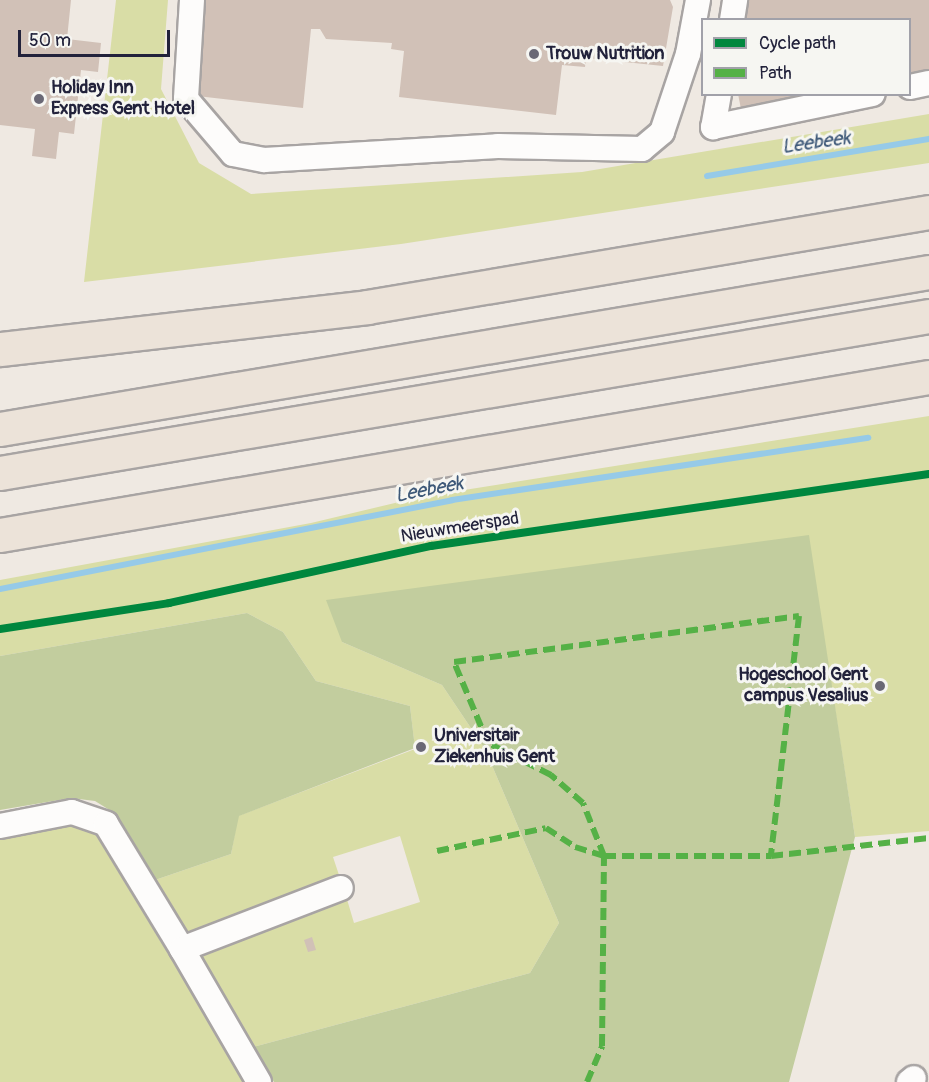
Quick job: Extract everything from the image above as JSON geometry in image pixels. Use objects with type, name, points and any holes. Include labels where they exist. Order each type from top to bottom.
[{"type":"highway","points":[[4,348],[367,307],[929,212]]},
{"type":"highway","points":[[0,429],[929,272]]},
{"type":"highway","points":[[0,473],[929,316]]},
{"type":"highway","points":[[0,536],[929,377]]},
{"type":"highway","points":[[0,542],[90,522]]},
{"type":"lane","points":[[192,0],[186,99],[233,154],[264,160],[498,146],[642,149],[662,132],[688,54],[698,0]]},
{"type":"lane","points":[[732,18],[735,0]]},
{"type":"lane","points":[[911,87],[929,83]]},
{"type":"lane","points":[[719,96],[713,127],[863,96]]},
{"type":"lane","points":[[0,826],[72,812],[106,824],[259,1082]]},
{"type":"lane","points":[[182,949],[341,888]]},
{"type":"green space","points":[[116,0],[168,0],[161,89],[199,163],[251,194],[582,172],[929,114],[929,163],[401,244],[84,282]]},
{"type":"green space","points":[[929,416],[929,831],[855,837],[808,536],[342,642],[442,685],[485,749],[559,923],[530,973],[253,1047],[197,952],[346,896],[354,923],[420,902],[400,836],[333,857],[340,878],[188,936],[155,880],[231,854],[238,816],[415,749],[410,706],[316,681],[283,632],[247,613],[0,656],[0,580],[311,523],[420,497]]},
{"type":"green space","points":[[809,535],[855,837],[789,1082],[274,1082],[253,1047],[530,973],[559,923],[485,749],[442,685],[342,642],[326,600]]},
{"type":"green space","points":[[247,613],[283,632],[316,681],[410,706],[415,748],[239,816],[231,854],[155,880],[116,814],[95,801],[71,798],[0,810],[0,656]]},
{"type":"green space","points":[[72,821],[99,830],[249,1082],[0,1082],[0,835]]},
{"type":"building","name":"Holiday Inn Express Gent Hotel","points":[[0,0],[71,0],[67,39],[101,43],[98,72],[81,70],[74,134],[59,132],[56,159],[32,156],[35,129],[0,125]]},
{"type":"building","name":"Trouw Nutrition","points":[[201,0],[670,0],[673,7],[663,66],[586,58],[585,67],[562,65],[556,115],[399,97],[404,51],[391,49],[392,43],[326,39],[320,29],[311,29],[303,108],[197,96],[205,17],[199,16]]},
{"type":"building","points":[[742,0],[929,0],[929,73],[911,77],[911,18],[738,18]]},
{"type":"building","points":[[738,96],[804,96],[741,109]]},
{"type":"building","points":[[312,937],[316,950],[308,952],[304,940]]},
{"type":"waterway","name":"Leebeek","points":[[707,176],[929,139]]},
{"type":"waterway","name":"Leebeek","points":[[0,589],[452,500],[868,438]]},
{"type":"marked path","points":[[437,851],[546,828],[575,847],[604,856],[583,803],[551,775],[488,743],[454,662],[799,616],[771,856]]},
{"type":"marked path","points":[[587,1082],[602,1046],[604,856],[771,856],[929,838]]},
{"type":"cycle path","name":"Nieuwmeerspad","points":[[0,629],[169,603],[431,546],[929,474]]},
{"type":"place","name":"Trouw Nutrition","points":[[534,54]]},
{"type":"place","name":"Holiday Inn Express Gent Hotel","points":[[39,99]]},
{"type":"place","name":"Hogeschool Gent campus Vesalius","points":[[880,686]]},
{"type":"place","name":"Universitair Ziekenhuis Gent","points":[[421,747]]}]
